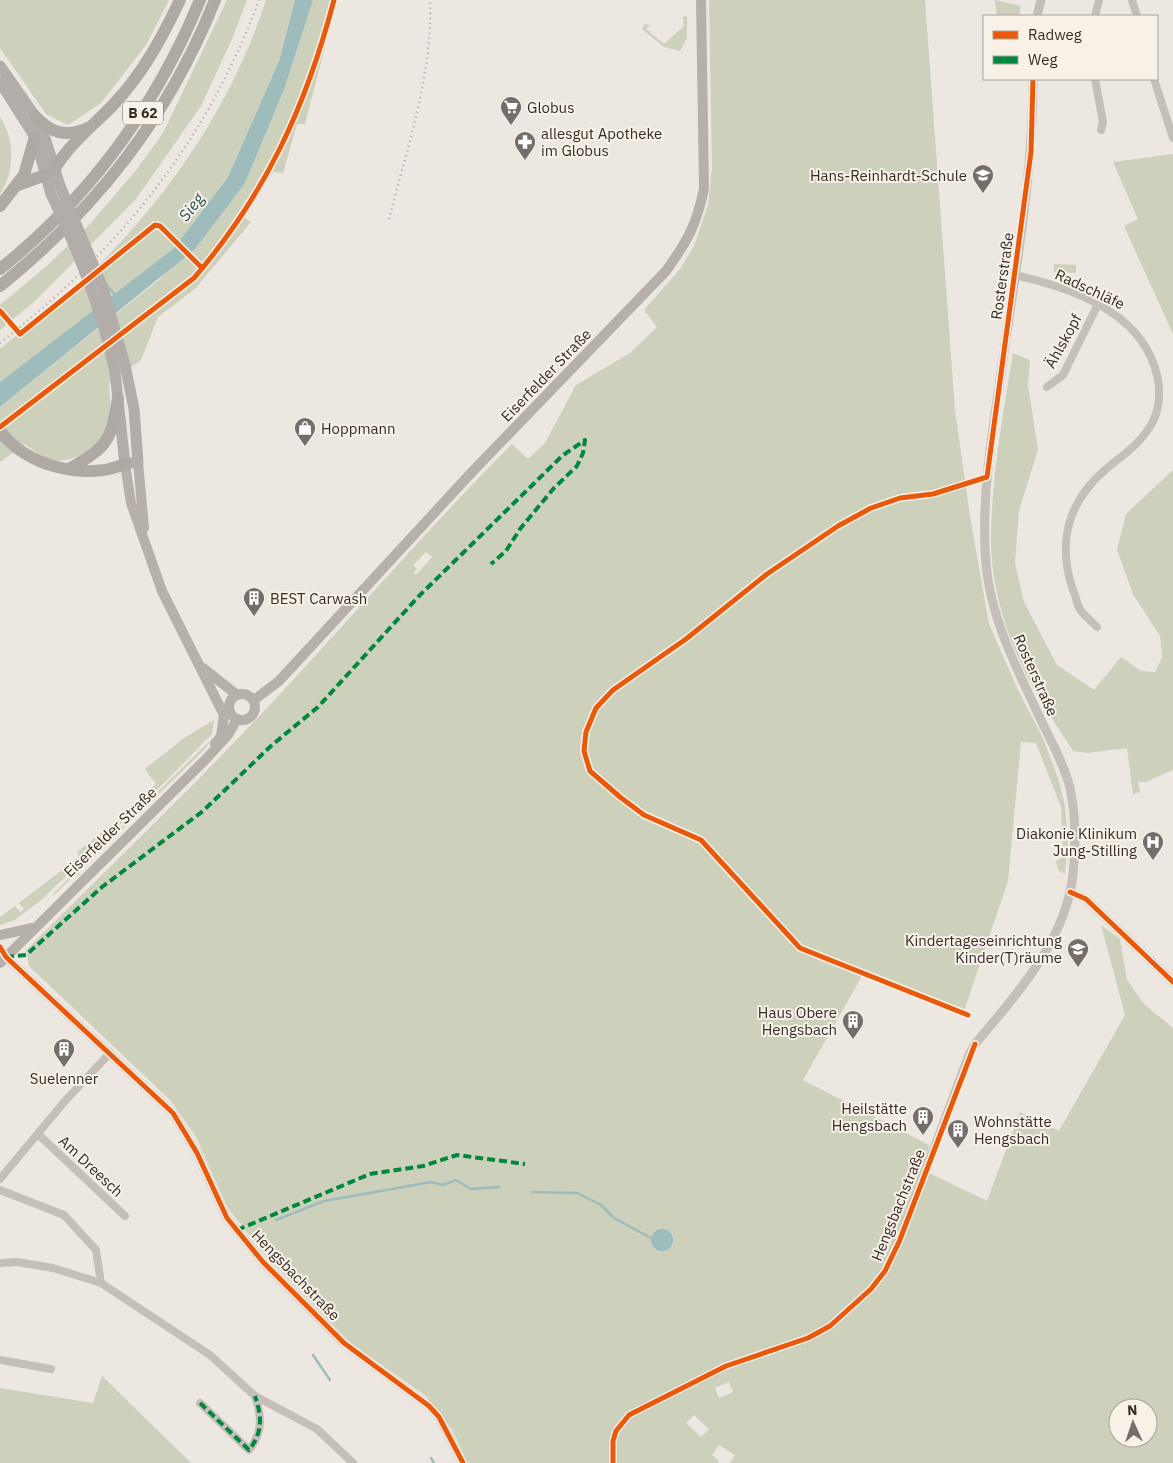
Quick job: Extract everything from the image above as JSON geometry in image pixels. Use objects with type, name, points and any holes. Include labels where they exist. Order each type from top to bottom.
[{"type":"highway","name":"B 62","points":[[50,172],[61,158],[127,90],[150,58],[180,0]]},
{"type":"highway","name":"B 62","points":[[0,269],[64,211],[126,138],[174,59],[200,0]]},
{"type":"highway","name":"B 62","points":[[0,286],[70,224],[128,158],[173,89],[215,0]]},
{"type":"highway","name":"B 62","points":[[35,116],[44,126],[58,133],[72,134],[92,126]]},
{"type":"highway","points":[[0,206],[18,185],[29,163],[34,138]]},
{"type":"highway","points":[[18,185],[50,172]]},
{"type":"highway","name":"B 62","points":[[71,468],[104,446],[114,424],[118,398]]},
{"type":"highway","points":[[0,431],[29,458],[47,466],[71,468],[107,461],[132,463]]},
{"type":"main road","name":"Eiserfelder Straße","points":[[2,958],[36,927],[207,758],[228,735],[237,719],[248,719],[253,714],[256,707],[254,700],[279,682],[472,472],[666,271],[689,239],[698,215],[704,189],[701,0]]},
{"type":"main road","name":"B 62","points":[[0,66],[35,116],[45,138],[50,172],[55,190],[93,289],[106,330],[132,463]]},
{"type":"main road","name":"B 62","points":[[0,82],[34,138],[50,172]]},
{"type":"main road","name":"B 62","points":[[55,190],[103,288],[125,365],[134,409],[132,463]]},
{"type":"main road","points":[[132,463],[131,503],[162,591],[224,715],[225,721],[221,736],[207,758]]},
{"type":"main road","points":[[199,664],[234,698]]},
{"type":"main road","points":[[234,698],[244,694],[254,700]]},
{"type":"main road","points":[[234,698],[231,713],[237,719]]},
{"type":"main road","points":[[0,935],[19,933],[36,927]]},
{"type":"street","points":[[1037,15],[1041,0]]},
{"type":"street","points":[[1095,15],[1099,0]]},
{"type":"street","points":[[1132,0],[1137,15]]},
{"type":"street","name":"Rosterstraße","points":[[1032,80],[1031,152],[984,510],[986,564],[988,582],[1004,638],[1058,755],[1070,787],[1075,816],[1070,892]]},
{"type":"street","points":[[1095,80],[1102,122],[1101,130]]},
{"type":"street","points":[[1154,80],[1173,138]]},
{"type":"street","name":"Radschläfe","points":[[1014,275],[1036,280],[1098,304],[1124,320],[1140,336],[1152,356],[1158,378],[1159,400],[1152,423],[1132,449],[1091,484],[1072,510],[1065,540],[1066,571],[1081,610],[1097,627]]},
{"type":"street","name":"Ählskopf","points":[[1047,387],[1063,375],[1098,304]]},
{"type":"street","points":[[1070,892],[1084,897],[1173,982]]},
{"type":"street","name":"Hengsbachstraße","points":[[613,1463],[613,1441],[616,1431],[629,1415],[726,1366],[808,1338],[830,1326],[871,1289],[884,1271],[899,1242],[969,1055],[975,1044],[1038,965],[1059,924],[1070,892]]},
{"type":"street","points":[[0,947],[2,958]]},
{"type":"street","name":"Hengsbachstraße","points":[[2,958],[110,1053],[173,1113],[197,1153],[224,1213],[262,1262],[344,1343],[429,1406],[439,1417],[463,1463]]},
{"type":"street","name":"Am Dreesch","points":[[0,1179],[65,1101],[110,1053]]},
{"type":"street","name":"Am Dreesch","points":[[38,1135],[125,1216]]},
{"type":"street","points":[[0,1190],[64,1215],[96,1250],[101,1283]]},
{"type":"street","points":[[0,1263],[17,1262],[53,1268],[101,1283],[210,1355],[255,1396],[317,1429],[353,1463]]},
{"type":"street","points":[[0,1360],[51,1369]]},
{"type":"street","points":[[200,1403],[249,1450],[259,1437],[260,1409],[255,1396]]},
{"type":"green space","points":[[0,0],[169,0],[146,45],[101,103],[68,125],[46,114],[0,48]]},
{"type":"green space","points":[[227,0],[247,0],[232,39],[201,106],[136,199],[35,301],[0,330],[0,305],[49,264],[91,223],[137,169],[163,133]]},
{"type":"green space","points":[[266,0],[295,0],[279,61],[228,177],[174,248],[0,382],[0,349],[68,294],[108,256],[165,190],[190,155],[213,118],[233,80],[251,41]]},
{"type":"green space","points":[[313,0],[337,0],[305,124],[297,124],[283,173],[273,172],[245,218],[251,222],[195,289],[158,317],[141,360],[109,383],[110,417],[102,440],[81,454],[65,460],[49,459],[25,444],[0,462],[0,407],[161,278],[245,183],[284,90]]},
{"type":"green space","points":[[709,0],[925,0],[955,410],[970,516],[989,624],[1018,690],[1043,738],[1059,781],[1065,806],[1068,840],[1065,874],[1058,870],[1056,861],[1063,857],[1061,807],[1036,743],[1021,742],[1008,881],[963,1014],[862,976],[803,1080],[929,1145],[923,1170],[987,1201],[1020,1112],[1059,1131],[1125,1015],[1101,925],[1120,939],[1127,980],[1144,1004],[1173,1028],[1173,1463],[730,1463],[735,1455],[719,1445],[712,1455],[719,1461],[718,1463],[468,1463],[452,1429],[426,1396],[351,1343],[264,1254],[228,1208],[196,1137],[171,1101],[29,966],[26,950],[220,757],[444,514],[512,444],[528,459],[545,443],[576,385],[630,353],[657,327],[644,310],[680,269],[694,246],[708,205],[712,168]],"holes":[[[426,552],[432,557],[416,575],[414,573],[417,569],[413,565]],[[729,1382],[733,1392],[719,1398],[715,1388]],[[694,1415],[709,1429],[701,1437],[686,1423]]]},
{"type":"green space","points":[[995,0],[1021,6],[1019,15],[997,15]]},
{"type":"green space","points":[[687,16],[687,38],[680,51],[664,47],[642,29],[645,24],[650,25],[646,29],[664,44],[684,26],[683,17]]},
{"type":"green space","points":[[0,117],[11,145],[11,166],[0,194]]},
{"type":"green space","points":[[1173,154],[1173,334],[1124,226],[1138,219],[1113,162]]},
{"type":"green space","points":[[1054,264],[1076,265],[1076,273],[1054,272]]},
{"type":"green space","points":[[1013,353],[1030,360],[1028,385],[1038,450],[1019,511],[1015,563],[1024,602],[1057,665],[1094,690],[1121,657],[1141,671],[1155,672],[1162,657],[1160,636],[1133,594],[1117,550],[1126,514],[1173,470],[1173,770],[1146,782],[1138,782],[1140,792],[1133,794],[1127,748],[1087,753],[1073,751],[1031,683],[1013,646],[1003,617],[993,571],[991,542],[993,494],[998,447]]},
{"type":"green space","points":[[214,720],[212,734],[163,784],[39,902],[13,921],[0,925],[0,917],[15,906],[20,912],[24,909],[19,903],[79,857],[77,852],[119,819],[156,784],[145,769],[184,738]]},
{"type":"green space","points":[[216,735],[203,751],[54,895],[54,893]]},
{"type":"green space","points":[[102,1376],[191,1463],[0,1463],[0,1388],[93,1403]]},
{"type":"water","points":[[295,0],[313,0],[284,90],[245,183],[195,249],[0,407],[0,382],[174,248],[228,177],[279,61]]},
{"type":"water","points":[[662,1229],[670,1232],[673,1240],[670,1248],[662,1251],[654,1248],[651,1240],[654,1232]]},
{"type":"waterway","points":[[108,287],[116,296]]},
{"type":"waterway","points":[[276,1220],[324,1201],[431,1182],[443,1185],[456,1180],[471,1189],[499,1187]]},
{"type":"waterway","points":[[532,1192],[577,1193],[601,1205],[614,1218],[651,1238]]},
{"type":"waterway","points":[[313,1355],[330,1380]]},
{"type":"waterway","points":[[431,1458],[434,1463]]},
{"type":"railway","points":[[0,343],[83,270],[120,231],[154,190],[185,147],[213,101],[238,52],[259,0]]},
{"type":"railway","points":[[389,219],[411,138],[423,83],[430,28],[430,0]]},
{"type":"marked path","points":[[6,957],[26,955],[102,887],[203,811],[272,745],[318,707],[419,596],[562,456],[585,440],[583,453],[577,466],[554,488],[520,529],[506,551],[491,564]]},
{"type":"marked path","points":[[237,1230],[370,1174],[423,1166],[457,1155],[525,1164]]},
{"type":"marked path","points":[[200,1403],[249,1450],[257,1437],[260,1424],[255,1396]]},
{"type":"cycle path","points":[[0,427],[194,278],[220,246],[263,181],[281,147],[310,76],[334,0]]},
{"type":"cycle path","points":[[968,1015],[800,948],[701,840],[644,815],[620,797],[590,771],[584,751],[586,732],[596,708],[613,690],[686,639],[767,574],[838,526],[871,508],[900,498],[933,494],[987,477],[1031,152],[1033,80]]},
{"type":"cycle path","points":[[0,311],[20,334],[155,225],[160,226],[202,268]]},
{"type":"cycle path","points":[[1070,892],[1086,899],[1173,982]]},
{"type":"cycle path","points":[[0,947],[6,957],[173,1113],[197,1153],[227,1218],[263,1262],[344,1343],[429,1406],[439,1417],[463,1463]]},
{"type":"cycle path","points":[[613,1463],[613,1441],[616,1431],[629,1415],[726,1366],[808,1338],[830,1326],[871,1289],[885,1271],[899,1242],[975,1044]]},
{"type":"place","name":"Globus","points":[[511,126]]},
{"type":"place","name":"allesgut Apotheke im Globus","points":[[525,161]]},
{"type":"place","name":"Hans-Reinhardt-Schule","points":[[983,194]]},
{"type":"place","name":"Hoppmann","points":[[305,447]]},
{"type":"place","name":"BEST Carwash","points":[[254,617]]},
{"type":"place","name":"Diakonie Klinikum Jung-Stilling","points":[[1153,861]]},
{"type":"place","name":"Kindertageseinrichtung Kinder(T)räume","points":[[1078,968]]},
{"type":"place","name":"Haus Obere Hengsbach","points":[[853,1040]]},
{"type":"place","name":"Suelenner","points":[[64,1068]]},
{"type":"place","name":"Heilstätte Hengsbach","points":[[923,1136]]},
{"type":"place","name":"Wohnstätte Hengsbach","points":[[958,1149]]},
{"type":"water label","name":"Sieg","points":[[191,207]]}]
